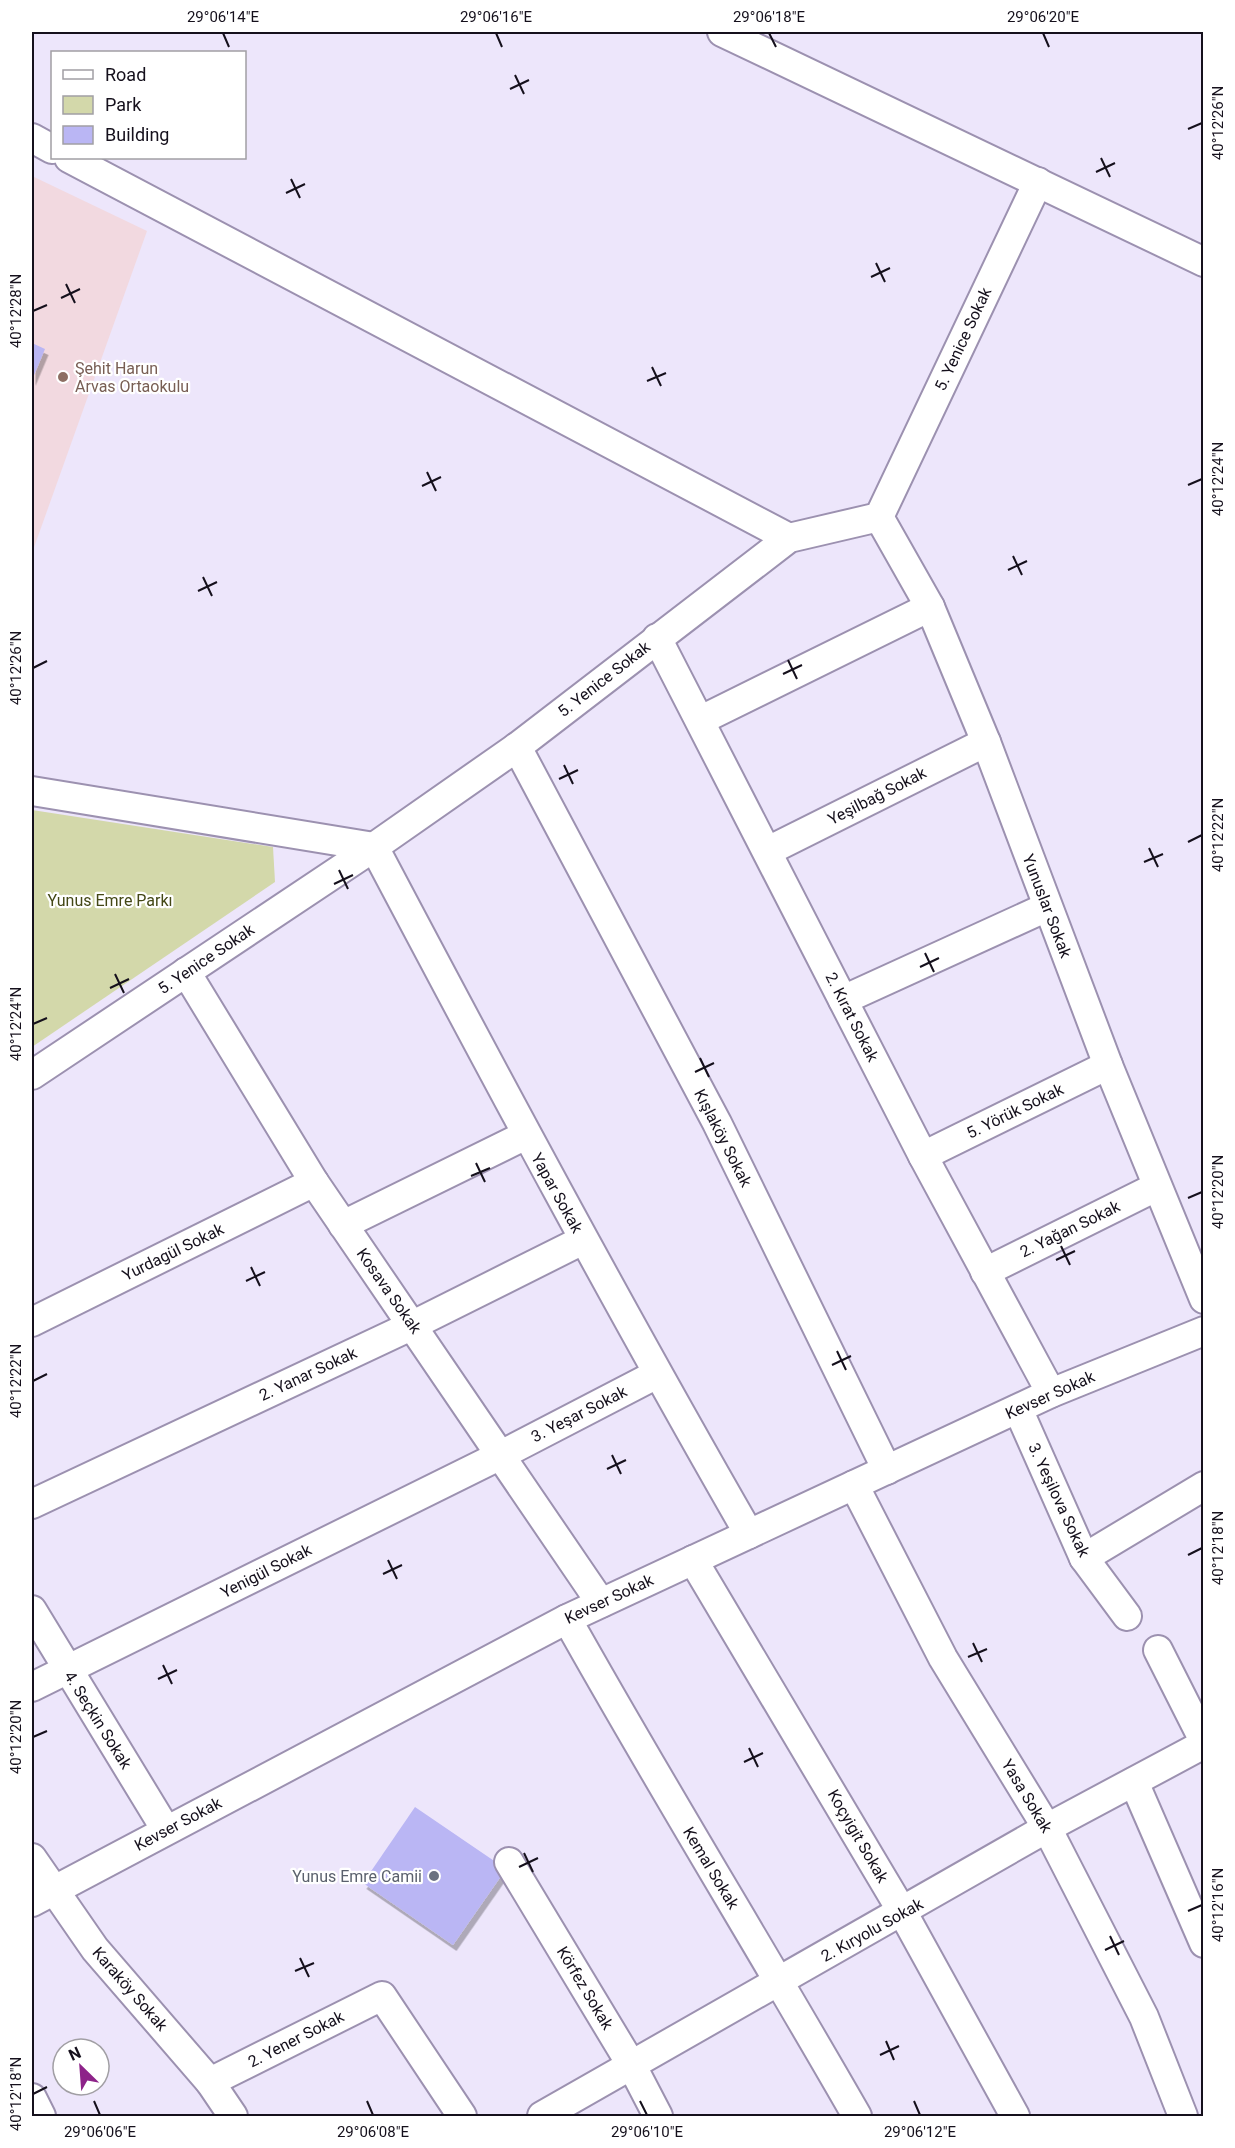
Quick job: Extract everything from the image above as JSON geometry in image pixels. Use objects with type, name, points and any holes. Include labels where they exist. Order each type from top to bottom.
[{"type":"street","points":[[722,32],[1203,262]]},
{"type":"street","points":[[32,138],[51,148]]},
{"type":"street","points":[[71,159],[789,538]]},
{"type":"street","name":"5. Yenice Sokak","points":[[32,1075],[375,847],[518,747],[789,538],[879,517],[1038,182]]},
{"type":"street","name":"Yunuslar Sokak","points":[[879,517],[930,607],[986,742],[1108,1065],[1203,1299]]},
{"type":"street","points":[[701,720],[930,607]]},
{"type":"street","name":"2. Kırat Sokak","points":[[657,638],[768,850],[923,1156],[1051,1393]]},
{"type":"street","name":"Yeşilbağ Sokak","points":[[768,850],[986,742]]},
{"type":"street","name":"Kışlaköy Sokak","points":[[518,747],[717,1124],[887,1470]]},
{"type":"street","points":[[32,791],[375,847]]},
{"type":"street","name":"Yapar Sokak","points":[[375,847],[583,1240],[749,1534]]},
{"type":"street","points":[[843,1000],[1047,907]]},
{"type":"street","name":"Kosava Sokak","points":[[186,972],[314,1182],[601,1603]]},
{"type":"street","name":"5. Yörük Sokak","points":[[923,1156],[1108,1065]]},
{"type":"street","points":[[343,1225],[526,1135]]},
{"type":"street","name":"Yurdagül Sokak","points":[[32,1322],[314,1182]]},
{"type":"street","name":"2. Yağan Sokak","points":[[985,1272],[1156,1187]]},
{"type":"street","name":"2. Yanar Sokak","points":[[32,1504],[413,1325],[583,1240]]},
{"type":"street","name":"Kevser Sokak","points":[[43,1897],[567,1619],[1051,1393],[1203,1331]]},
{"type":"street","name":"3. Yeşar Sokak","points":[[501,1455],[657,1374]]},
{"type":"street","name":"3. Yeşilova Sokak","points":[[1018,1409],[1084,1558],[1127,1616]]},
{"type":"street","name":"Yenigül Sokak","points":[[32,1687],[501,1455]]},
{"type":"street","name":"Yasa Sokak","points":[[854,1485],[944,1658],[1047,1828],[1144,2017],[1183,2116]]},
{"type":"street","points":[[1084,1558],[1203,1485]]},
{"type":"street","name":"Koçyigit Sokak","points":[[693,1560],[903,1913],[1015,2116]]},
{"type":"street","name":"4. Seçkin Sokak","points":[[32,1610],[166,1830]]},
{"type":"street","name":"Kemal Sokak","points":[[567,1619],[641,1752],[780,1982],[857,2116]]},
{"type":"street","points":[[1158,1650],[1203,1743]]},
{"type":"street","name":"2. Kıryolu Sokak","points":[[542,2116],[903,1913],[1047,1828],[1203,1743]]},
{"type":"street","points":[[1134,1782],[1203,1943]]},
{"type":"street","name":"Karaköy Sokak","points":[[32,1858],[43,1897],[94,1949],[210,2082],[233,2116]]},
{"type":"street","name":"Körfez Sokak","points":[[509,1862],[632,2066],[658,2116]]},
{"type":"street","name":"2. Yener Sokak","points":[[210,2082],[382,1996],[461,2116]]},
{"type":"street","points":[[32,2098],[41,2116]]},
{"type":"shaded area","name":"Şehit Harun Arvas Ortaokulu","points":[[32,176],[147,231],[32,553]]},
{"type":"green space","name":"Yunus Emre Parkı","points":[[32,810],[273,847],[275,882],[32,1047]]},
{"type":"building","name":"Şehit Harun Arvas Ortaokulu","points":[[32,343],[45,349],[32,380]]},
{"type":"building","name":"Yunus Emre Camii","points":[[415,1807],[506,1869],[453,1945],[363,1883]]},
{"type":"place","name":"Şehit Harun Arvas Ortaokulu","points":[[63,377]]},
{"type":"place","name":"Yunus Emre Camii","points":[[434,1876]]}]
